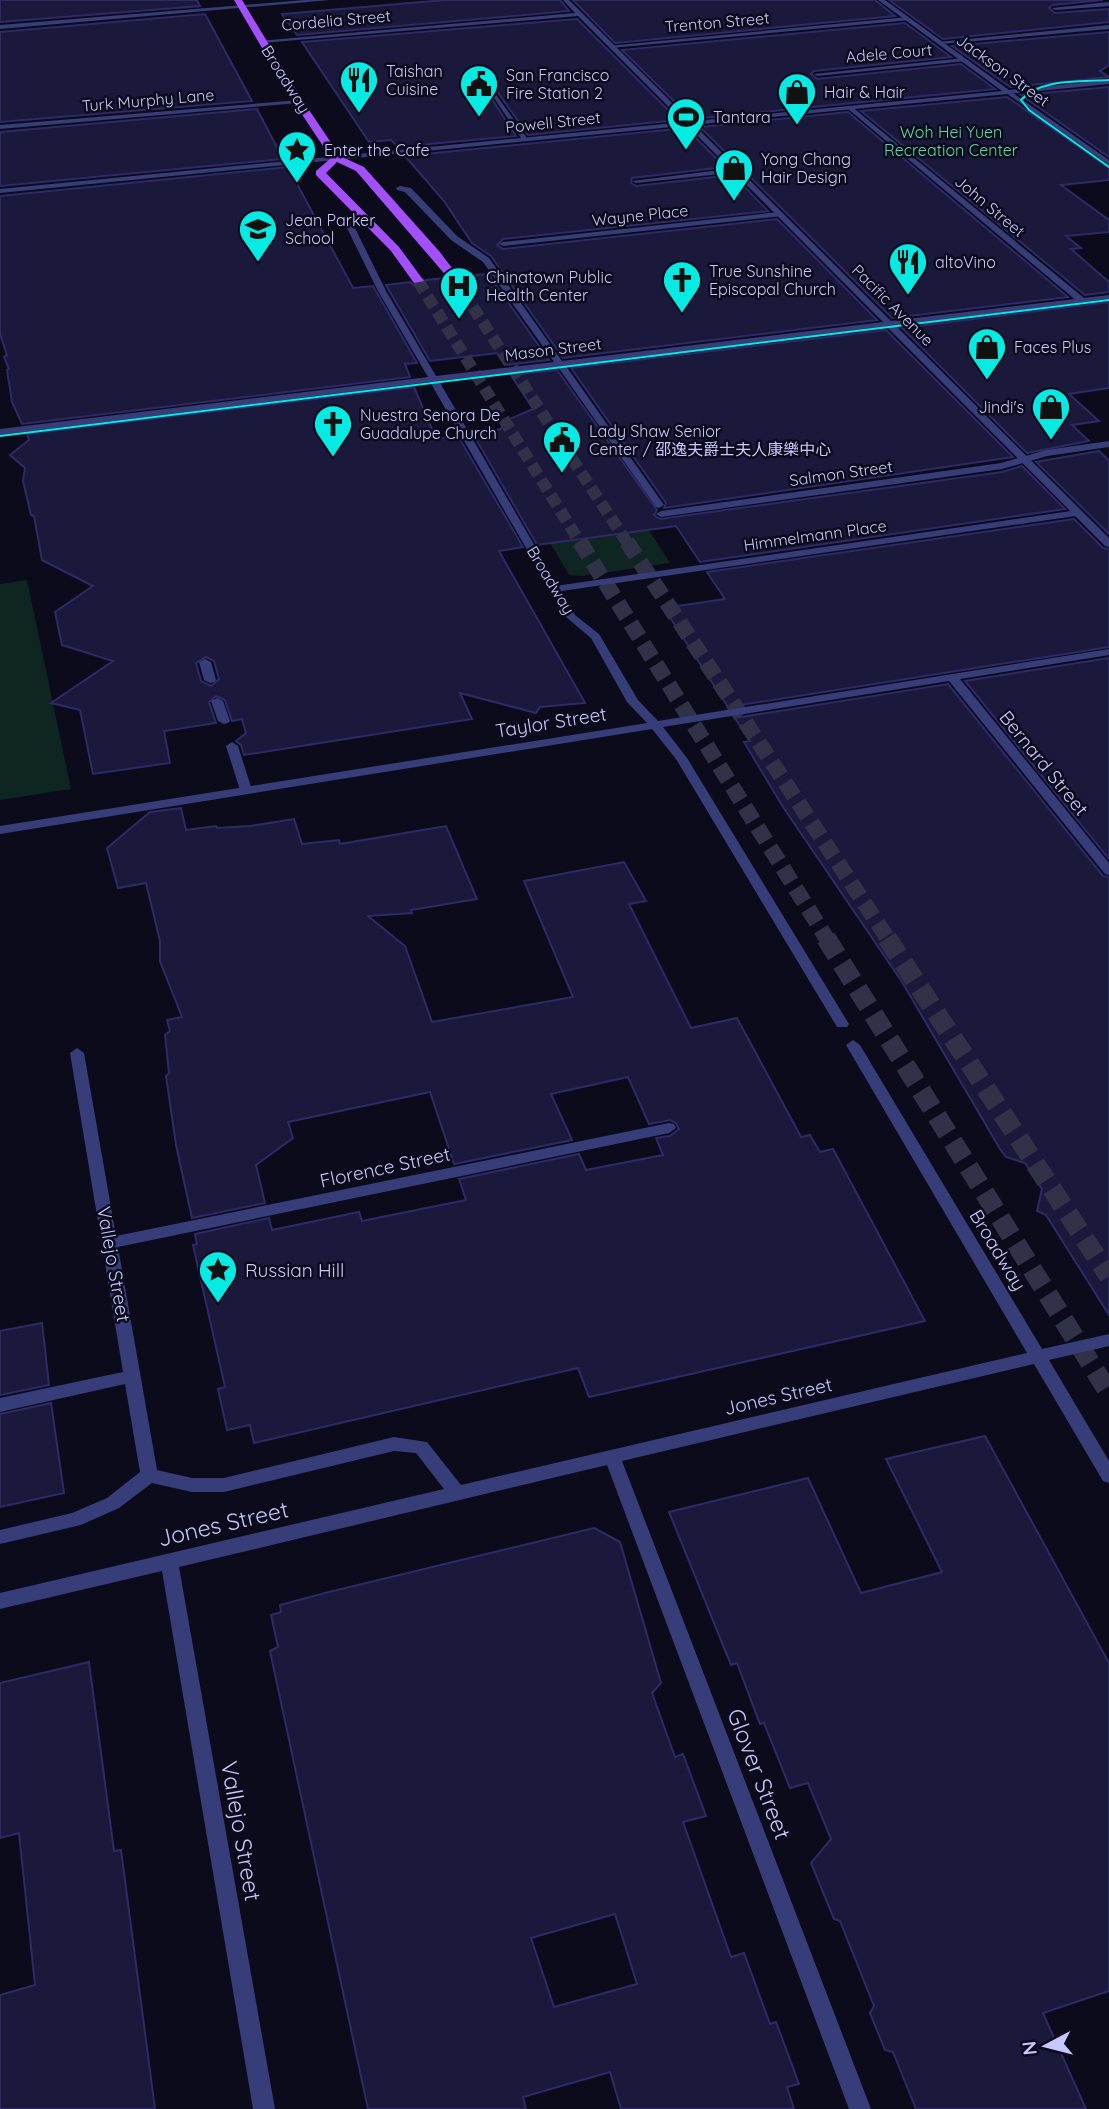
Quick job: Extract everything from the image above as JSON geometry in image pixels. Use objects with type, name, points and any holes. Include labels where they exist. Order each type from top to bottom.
[{"type":"main road","name":"Broadway","points":[[240,4],[336,158],[360,169],[453,277]]},
{"type":"main road","points":[[336,158],[320,173],[395,249],[418,281]]},
{"type":"main road","points":[[378,188],[400,188]]},
{"type":"main road","points":[[350,226],[359,214]]},
{"type":"street","points":[[0,27],[240,4],[327,0]]},
{"type":"street","name":"Pacific Avenue","points":[[566,0],[1109,544]]},
{"type":"street","name":"Jackson Street","points":[[881,0],[1109,163]]},
{"type":"street","points":[[1055,9],[1109,4]]},
{"type":"street","name":"Cordelia Street","points":[[262,41],[580,14]]},
{"type":"street","name":"Trenton Street","points":[[611,46],[908,19]]},
{"type":"street","points":[[941,43],[1109,27]]},
{"type":"street","name":"Adele Court","points":[[817,74],[964,60]]},
{"type":"street","name":"Powell Street","points":[[0,191],[1109,82]]},
{"type":"street","points":[[490,90],[526,139]]},
{"type":"street","name":"Turk Murphy Lane","points":[[0,127],[298,101]]},
{"type":"street","name":"John Street","points":[[849,107],[1081,300]]},
{"type":"street","points":[[636,181],[736,170]]},
{"type":"street","points":[[400,188],[408,190],[454,238],[486,260],[561,364]]},
{"type":"street","name":"Wayne Place","points":[[503,244],[779,214]]},
{"type":"street","name":"Broadway","points":[[350,226],[382,291],[570,617],[595,636],[634,702],[681,758],[842,1024]]},
{"type":"street","name":"Mason Street","points":[[0,432],[1109,297]]},
{"type":"street","name":"Salmon Street","points":[[561,364],[660,510],[1002,466],[1024,458],[1109,444]]},
{"type":"street","name":"Himmelmann Place","points":[[555,589],[1078,513]]},
{"type":"street","name":"Taylor Street","points":[[0,830],[1109,652]]},
{"type":"street","points":[[205,662],[210,680]]},
{"type":"street","name":"Bernard Street","points":[[952,677],[1109,870]]},
{"type":"street","points":[[217,701],[223,721]]},
{"type":"street","points":[[232,746],[246,790]]},
{"type":"street","name":"Broadway","points":[[853,1045],[1109,1476]]},
{"type":"street","name":"Vallejo Street","points":[[77,1053],[149,1475]]},
{"type":"street","name":"Florence Street","points":[[110,1243],[669,1128]]},
{"type":"street","name":"Jones Street","points":[[0,1601],[1109,1340]]},
{"type":"street","points":[[0,1405],[133,1377]]},
{"type":"street","name":"Jones Street","points":[[149,1475],[192,1485],[223,1485],[394,1444],[421,1447],[457,1493]]},
{"type":"street","name":"Glover Street","points":[[612,1457],[860,2109]]},
{"type":"street","points":[[0,1537],[75,1520],[113,1503],[149,1475]]},
{"type":"street","name":"Vallejo Street","points":[[169,1562],[264,2109]]},
{"type":"green space","points":[[649,530],[670,563],[582,576],[569,575],[550,543]]},
{"type":"green space","points":[[27,580],[71,789],[0,800],[0,584]]},
{"type":"building","points":[[0,0],[197,0],[200,6],[0,22]]},
{"type":"building","points":[[445,0],[560,0],[569,11],[297,35],[282,14]]},
{"type":"building","points":[[573,0],[875,0],[895,16],[615,43]]},
{"type":"building","points":[[889,0],[1103,0],[1052,5],[1049,8],[1055,13],[1109,9],[1109,22],[943,39]]},
{"type":"building","points":[[205,14],[252,101],[0,122],[0,32]]},
{"type":"building","points":[[577,19],[678,120],[528,135],[494,87],[488,86],[486,90],[516,136],[398,147],[391,140],[369,142],[302,42]]},
{"type":"building","points":[[905,23],[951,57],[814,71],[811,74],[817,79],[961,64],[995,89],[692,119],[622,50]]},
{"type":"building","points":[[1109,32],[1109,65],[1100,71],[1109,77],[1010,87],[952,46]]},
{"type":"building","points":[[1109,87],[1109,157],[1021,95]]},
{"type":"building","points":[[1007,97],[1109,168],[1109,180],[1061,185],[1109,220],[1109,232],[1066,236],[1081,248],[1071,249],[1109,282],[1109,292],[1085,295],[861,111]]},
{"type":"building","points":[[257,109],[283,159],[0,186],[0,132]]},
{"type":"building","points":[[848,112],[1068,297],[892,318],[700,127]]},
{"type":"building","points":[[686,128],[725,167],[632,178],[631,183],[636,186],[733,175],[768,211],[503,239],[497,245],[503,249],[777,219],[877,320],[563,358],[491,256],[472,243],[444,201],[405,156]]},
{"type":"building","points":[[288,167],[353,288],[373,286],[417,363],[405,364],[410,377],[22,424],[12,402],[9,369],[4,357],[7,355],[0,334],[0,196]]},
{"type":"building","name":"Chinatown Public Health Center","points":[[488,274],[549,360],[505,365],[497,353],[430,361],[386,285],[410,282],[415,286],[425,284],[426,280],[445,278],[449,282],[457,282],[461,276]]},
{"type":"building","points":[[1109,302],[1109,388],[1069,394],[1099,421],[1072,425],[1089,441],[1027,453],[902,328]]},
{"type":"building","points":[[886,330],[1013,457],[664,508],[666,503],[571,368]]},
{"type":"building","points":[[557,370],[657,510],[654,515],[660,519],[1002,472],[1022,466],[1065,509],[700,562],[676,526],[537,545],[473,434],[501,429],[505,421],[533,409],[511,375]]},
{"type":"building","points":[[414,387],[436,439],[458,436],[523,547],[499,551],[585,703],[540,707],[536,713],[460,693],[472,719],[244,755],[241,745],[236,741],[246,733],[242,719],[232,721],[225,700],[216,696],[209,702],[216,723],[164,731],[170,763],[93,774],[80,710],[51,703],[113,661],[62,645],[55,612],[93,586],[42,560],[34,516],[31,515],[23,481],[25,468],[10,455],[29,440],[27,434]],"holes":[[[206,657],[214,661],[219,679],[211,686],[201,681],[196,663]]]},
{"type":"building","points":[[1099,451],[1109,461],[1109,534],[1036,462]]},
{"type":"building","points":[[1074,519],[1103,548],[1109,549],[1109,647],[728,707],[664,608],[725,599],[707,572]]},
{"type":"building","points":[[1109,658],[1109,859],[965,681]]},
{"type":"building","points":[[948,684],[1103,876],[1109,877],[1109,1315],[1046,1215],[1037,1211],[1042,1189],[1025,1163],[1006,1157],[1000,1149],[902,982],[783,807],[744,742],[750,741],[735,718]]},
{"type":"building","points":[[181,808],[186,830],[216,826],[250,826],[294,819],[302,844],[339,840],[340,844],[446,826],[477,899],[411,910],[412,913],[368,916],[405,946],[432,1022],[573,997],[524,881],[624,862],[646,901],[629,904],[691,1028],[737,1018],[801,1137],[810,1135],[820,1152],[833,1149],[925,1321],[589,1397],[578,1368],[254,1443],[250,1425],[227,1430],[218,1389],[225,1387],[193,1245],[197,1244],[195,1234],[269,1218],[272,1230],[359,1212],[362,1221],[466,1200],[459,1179],[579,1154],[586,1170],[663,1155],[656,1138],[670,1136],[679,1129],[676,1123],[670,1120],[649,1124],[628,1077],[551,1094],[572,1140],[454,1164],[430,1092],[288,1122],[293,1138],[256,1165],[265,1203],[192,1218],[176,1145],[166,1076],[169,1073],[165,1035],[170,1031],[167,1020],[182,1017],[160,961],[160,941],[146,883],[118,888],[107,848],[150,812]]},
{"type":"building","points":[[42,1323],[49,1385],[0,1395],[0,1331]]},
{"type":"building","points":[[51,1403],[64,1493],[0,1507],[0,1414]]},
{"type":"building","points":[[985,1436],[1109,1663],[1109,1991],[1043,2013],[1086,2109],[916,2109],[893,2052],[885,2050],[870,2013],[874,2006],[840,1921],[834,1919],[811,1863],[831,1839],[808,1783],[790,1788],[764,1723],[760,1724],[737,1663],[731,1665],[669,1512],[808,1478],[861,1593],[942,1572],[886,1459]]},
{"type":"building","points":[[594,1528],[620,1542],[661,1683],[652,1693],[675,1757],[683,1754],[706,1816],[683,1822],[731,1957],[744,1953],[770,2024],[776,2022],[799,2084],[787,2087],[794,2109],[621,2109],[610,2072],[523,2097],[526,2109],[368,2109],[270,1651],[278,1647],[271,1615],[281,1612],[280,1605]],"holes":[[[615,1914],[637,1984],[554,2007],[531,1938]]]},
{"type":"building","points":[[89,1662],[114,1851],[121,1850],[155,2109],[0,2109],[0,1995],[35,1985],[19,1833],[0,1838],[0,1683]]},
{"type":"tunnel","points":[[453,277],[628,544]]},
{"type":"tunnel","points":[[418,281],[581,544]]},
{"type":"tunnel","points":[[580,542],[827,939]]},
{"type":"tunnel","points":[[627,542],[888,939]]},
{"type":"tunnel","points":[[826,938],[1109,1393]]},
{"type":"tunnel","points":[[887,938],[1109,1276]]},
{"type":"tram line","points":[[1109,80],[1050,85],[1029,93],[1021,100],[1029,110],[1109,167]]},
{"type":"tram line","points":[[0,436],[1109,300]]},
{"type":"place","name":"Taishan Cuisine","points":[[359,114]]},
{"type":"place","name":"San Francisco Fire Station 2","points":[[479,118]]},
{"type":"place","name":"Hair & Hair","points":[[797,126]]},
{"type":"place","name":"Tantara","points":[[686,151]]},
{"type":"place","name":"Enter the Cafe","points":[[297,184]]},
{"type":"place","name":"Yong Chang Hair Design","points":[[734,202]]},
{"type":"place","name":"Jean Parker School","points":[[258,263]]},
{"type":"place","name":"altoVino","points":[[908,296]]},
{"type":"place","name":"True Sunshine Episcopal Church","points":[[682,314]]},
{"type":"place","name":"Chinatown Public Health Center","points":[[459,320]]},
{"type":"place","name":"Faces Plus","points":[[987,381]]},
{"type":"place","name":"Jindi's","points":[[1051,441]]},
{"type":"place","name":"Nuestra Senora De Guadalupe Church","points":[[333,458]]},
{"type":"place","name":"Lady Shaw Senior Center / 邵逸夫爵士夫人康樂中心","points":[[562,474]]},
{"type":"place","name":"Russian Hill","points":[[218,1304]]},
{"type":"park label","name":"Woh Hei Yuen Recreation Center","points":[[951,141]]}]
